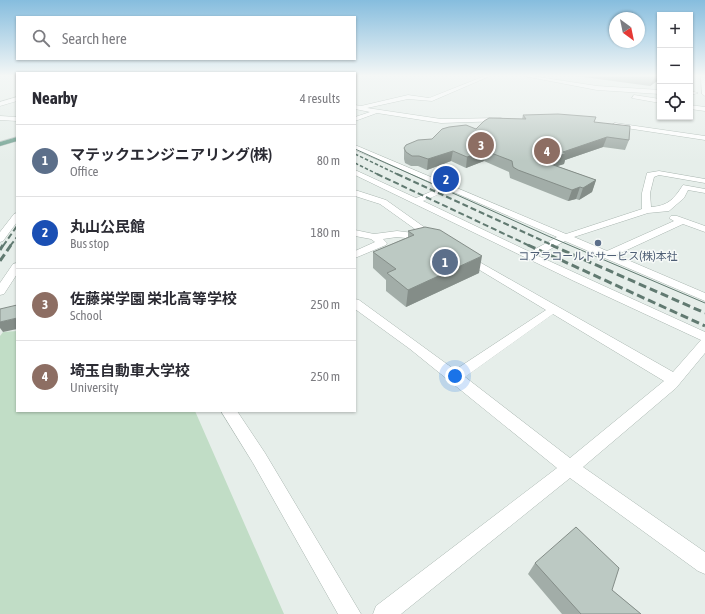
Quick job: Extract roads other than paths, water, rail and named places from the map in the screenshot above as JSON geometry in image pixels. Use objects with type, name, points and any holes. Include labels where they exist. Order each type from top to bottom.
[{"type":"main road","points":[[0,144],[16,139]]},
{"type":"street","points":[[358,107],[370,105]]},
{"type":"street","points":[[358,107],[376,112],[442,121],[506,120]]},
{"type":"street","points":[[693,107],[705,109]]},
{"type":"street","points":[[356,119],[376,112]]},
{"type":"street","points":[[0,118],[16,119]]},
{"type":"street","points":[[605,124],[705,138]]},
{"type":"street","points":[[356,148],[451,187],[705,297]]},
{"type":"street","points":[[356,172],[530,256],[705,337]]},
{"type":"street","points":[[647,210],[646,193],[650,175],[659,173],[705,181]]},
{"type":"street","points":[[415,201],[451,187]]},
{"type":"street","points":[[530,256],[565,237],[647,210],[666,210],[681,196],[686,187],[705,191]]},
{"type":"street","points":[[356,193],[383,202],[442,243],[428,238],[397,234],[374,237]]},
{"type":"street","points":[[647,210],[705,229]]},
{"type":"street","points":[[0,239],[16,217]]},
{"type":"street","points":[[607,255],[682,221]]},
{"type":"street","points":[[356,232],[374,237],[382,243],[356,254]]},
{"type":"street","points":[[456,252],[674,380]]},
{"type":"street","points":[[0,291],[16,267]]},
{"type":"street","points":[[356,304],[415,346],[570,468],[705,564]]},
{"type":"street","points":[[455,377],[548,313]]},
{"type":"street","points":[[384,614],[570,468],[674,380],[705,344]]},
{"type":"street","points":[[230,412],[350,614]]},
{"type":"tram line","points":[[356,149],[548,236],[705,303]]},
{"type":"railway","points":[[356,154],[399,175]]},
{"type":"railway","points":[[356,164],[377,174]]},
{"type":"railway","points":[[377,174],[530,246]]},
{"type":"railway","points":[[397,174],[554,246]]},
{"type":"railway","points":[[3,246],[16,227]]},
{"type":"railway","points":[[10,246],[16,238]]},
{"type":"railway","points":[[0,250],[3,245]]},
{"type":"railway","points":[[0,261],[11,245]]},
{"type":"railway","points":[[528,245],[705,326]]},
{"type":"railway","points":[[551,245],[705,313]]},
{"type":"place","name":"佐藤栄学園 栄北高等学校","points":[[481,145]]},
{"type":"place","name":"埼玉自動車大学校","points":[[547,151]]},
{"type":"place","name":"丸山公民館","points":[[446,179]]},
{"type":"place","name":"コアラコールドサービス(株)本社","points":[[598,243]]},
{"type":"place","name":"マテックエンジニアリング(株)","points":[[445,262]]}]
